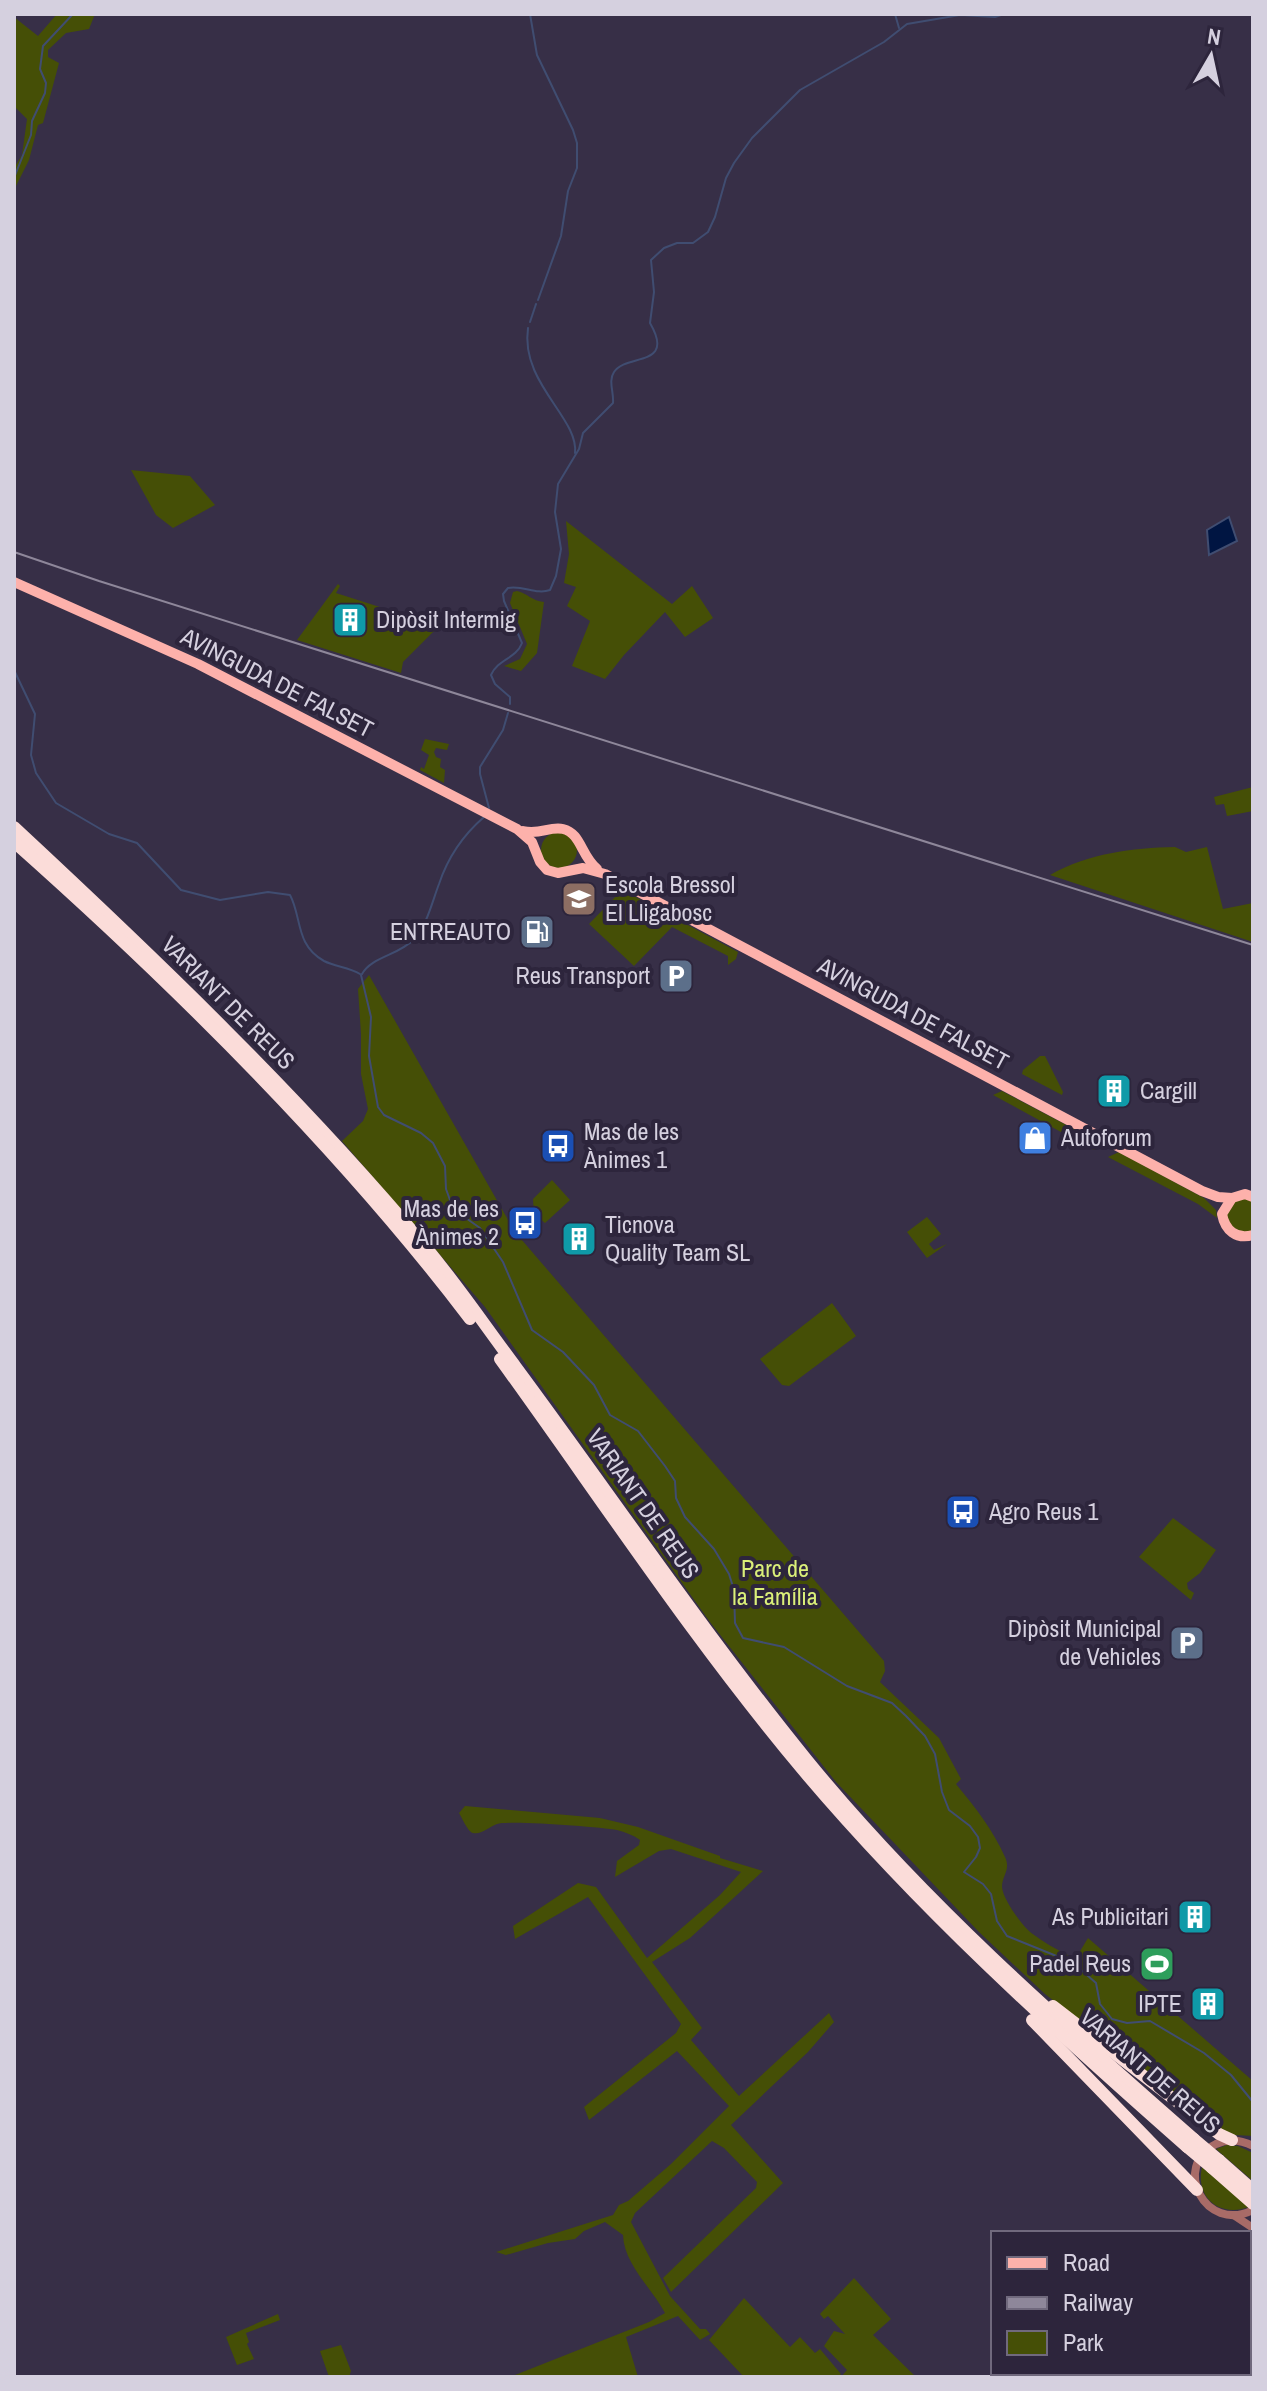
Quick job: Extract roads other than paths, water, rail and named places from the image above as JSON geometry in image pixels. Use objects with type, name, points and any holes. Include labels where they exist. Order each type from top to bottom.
[{"type":"highway","name":"VARIANT DE REUS","points":[[14,827],[226,1030],[352,1162],[428,1249],[744,1681],[857,1818],[967,1934],[1251,2198]]},
{"type":"highway","name":"VARIANT DE REUS","points":[[14,842],[219,1037],[398,1229],[482,1335],[735,1687],[804,1771],[948,1929],[1067,2041],[1191,2143]]},
{"type":"highway","points":[[948,1929],[974,1961],[1197,2190]]},
{"type":"highway","points":[[967,1934],[1037,1994],[1219,2134],[1232,2140]]},
{"type":"main road","name":"AVINGUDA DE FALSET","points":[[14,582],[198,664],[517,829]]},
{"type":"main road","points":[[517,829],[531,833],[561,828],[572,833],[590,863],[605,874]]},
{"type":"main road","points":[[517,829],[532,842],[547,870],[558,873],[583,868],[605,874]]},
{"type":"main road","points":[[536,851],[539,840],[548,831]]},
{"type":"main road","points":[[570,870],[579,859],[581,850]]},
{"type":"main road","name":"AVINGUDA DE FALSET","points":[[605,874],[1202,1191],[1218,1197],[1232,1198],[1245,1194],[1253,1197]]},
{"type":"main road","name":"AVINGUDA DE FALSET","points":[[1202,1191],[1222,1214],[1224,1224],[1231,1233],[1240,1237],[1253,1235]]},
{"type":"main road","points":[[1222,1214],[1232,1198]]},
{"type":"street","points":[[1251,2144],[1232,2140],[1214,2145],[1200,2159],[1196,2171],[1197,2190],[1210,2208],[1226,2215],[1235,2215],[1253,2228]]},
{"type":"street","points":[[1235,2215],[1251,2198]]},
{"type":"water","points":[[1229,517],[1237,541],[1209,555],[1207,530]]},
{"type":"waterway","points":[[14,178],[31,135],[32,121],[45,93],[46,83],[40,69],[43,46],[73,14]]},
{"type":"waterway","points":[[530,14],[537,55],[577,143],[577,168],[568,191],[561,236],[538,300]]},
{"type":"waterway","points":[[895,14],[899,28]]},
{"type":"waterway","points":[[510,704],[510,697],[495,684],[491,675],[522,643],[503,594],[514,587],[550,590],[561,549],[555,512],[558,484],[579,449],[583,433],[613,403],[611,383],[614,372],[620,366],[653,353],[657,347],[650,323],[654,292],[651,260],[664,248],[677,243],[693,243],[708,232],[734,163],[752,138],[800,90],[884,42],[907,24],[960,15],[995,17],[1004,14]]},
{"type":"waterway","points":[[530,322],[536,304]]},
{"type":"waterway","points":[[528,328],[528,348],[533,366],[568,426],[575,453]]},
{"type":"waterway","points":[[14,670],[35,714],[31,755],[36,773],[56,803],[109,834],[137,843],[181,890],[220,900],[268,892],[290,895],[308,947],[324,961],[360,974]]},
{"type":"waterway","points":[[489,808],[480,767],[503,730],[508,713]]},
{"type":"waterway","points":[[362,974],[366,968],[407,945],[418,934],[451,856],[462,839],[484,817]]},
{"type":"waterway","points":[[361,975],[371,1017],[369,1056],[378,1107],[384,1115],[421,1133],[433,1143],[445,1166],[450,1200],[463,1216],[480,1228],[503,1262],[532,1330],[563,1352],[594,1385],[610,1415],[638,1431],[665,1466],[675,1481],[676,1498],[685,1517],[714,1549],[729,1574],[734,1590],[735,1623],[743,1638],[784,1647],[847,1686],[892,1703],[925,1736],[935,1754],[942,1792],[949,1810],[970,1826],[978,1837],[980,1848],[964,1872],[983,1884],[991,1894],[997,1921],[1007,1936],[1079,1968],[1096,1983],[1100,2004],[1112,2019],[1127,2023],[1150,2021],[1204,2053],[1231,2075],[1253,2102]]},
{"type":"railway","points":[[14,552],[1253,945]]},
{"type":"place","name":"Dipòsit Intermig","points":[[350,620]]},
{"type":"place","name":"Escola Bressol El Lligabosc","points":[[579,899]]},
{"type":"place","name":"ENTREAUTO","points":[[537,932]]},
{"type":"place","name":"Reus Transport","points":[[676,976]]},
{"type":"place","name":"Cargill","points":[[1114,1091]]},
{"type":"place","name":"Autoforum","points":[[1035,1138]]},
{"type":"place","name":"Mas de les Ànimes 1","points":[[558,1146]]},
{"type":"place","name":"Mas de les Ànimes 2","points":[[525,1223]]},
{"type":"place","name":"Ticnova Quality Team SL","points":[[579,1239]]},
{"type":"place","name":"Agro Reus 1","points":[[963,1512]]},
{"type":"place","name":"Dipòsit Municipal de Vehicles","points":[[1187,1643]]},
{"type":"place","name":"As Publicitari","points":[[1195,1917]]},
{"type":"place","name":"Padel Reus","points":[[1157,1964]]},
{"type":"place","name":"IPTE","points":[[1208,2004]]},
{"type":"park label","name":"Parc de la Família","points":[[775,1583]]}]
